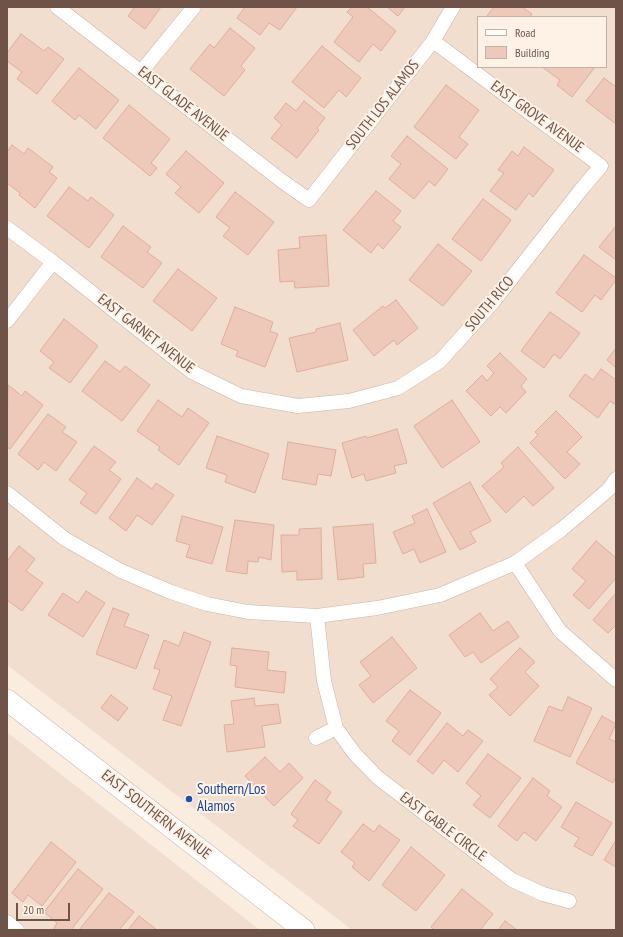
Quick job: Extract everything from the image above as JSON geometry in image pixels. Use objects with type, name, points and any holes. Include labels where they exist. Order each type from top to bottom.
[{"type":"main road","name":"EAST SOUTHERN AVENUE","points":[[7,700],[304,930]]},
{"type":"street","name":"EAST GLADE AVENUE","points":[[57,7],[282,181],[309,200]]},
{"type":"street","points":[[141,72],[194,7]]},
{"type":"street","name":"SOUTH LOS ALAMOS","points":[[309,200],[433,41],[454,7]]},
{"type":"street","name":"EAST GROVE AVENUE","points":[[433,41],[601,166]]},
{"type":"street","name":"SOUTH RICO","points":[[349,402],[398,388],[440,361],[493,302],[580,190],[601,166]]},
{"type":"street","name":"EAST GARNET AVENUE","points":[[7,228],[53,262],[192,372],[241,396],[298,406],[349,402]]},
{"type":"street","points":[[7,321],[53,262]]},
{"type":"street","points":[[7,494],[65,539],[121,571],[171,592],[207,604],[248,612],[317,616],[377,608],[440,594],[515,564],[562,529],[608,490],[616,479]]},
{"type":"street","points":[[515,564],[560,630],[616,680]]},
{"type":"street","name":"EAST GABLE CIRCLE","points":[[317,616],[324,682],[336,728],[354,753],[377,777],[512,880],[543,894],[569,901]]},
{"type":"street","points":[[316,738],[336,728]]},
{"type":"street","points":[[7,922],[17,930]]},
{"type":"shaded area","points":[[7,7],[616,7],[616,930],[352,930],[7,665]]},
{"type":"shaded area","points":[[7,732],[260,930],[7,930]]},
{"type":"building","points":[[132,7],[161,7],[145,29],[128,16],[134,8]]},
{"type":"building","points":[[245,7],[297,7],[280,30],[269,23],[260,35],[237,18]]},
{"type":"building","points":[[352,7],[367,7],[396,31],[381,51],[373,44],[359,62],[334,42],[353,17],[347,12]]},
{"type":"building","points":[[387,7],[405,7],[398,16]]},
{"type":"building","points":[[494,7],[522,7],[532,14],[531,16],[487,16]]},
{"type":"building","points":[[230,28],[255,48],[241,66],[245,70],[224,96],[190,69],[210,44],[214,48]]},
{"type":"building","points":[[21,34],[44,51],[48,47],[64,59],[37,94],[17,79],[22,72],[7,61],[7,53]]},
{"type":"building","points":[[322,46],[361,78],[346,97],[339,90],[324,108],[292,82]]},
{"type":"building","points":[[79,68],[119,100],[96,129],[79,115],[75,120],[52,101]]},
{"type":"building","points":[[543,68],[594,68],[572,97],[557,85],[560,80]]},
{"type":"building","points":[[604,78],[616,87],[616,124],[586,101]]},
{"type":"building","points":[[446,85],[479,110],[459,137],[468,144],[456,159],[414,127]]},
{"type":"building","points":[[304,101],[325,118],[317,128],[319,130],[297,158],[271,138],[282,125],[274,118],[286,103],[296,111]]},
{"type":"building","points":[[129,105],[170,139],[151,163],[157,168],[150,176],[103,138]]},
{"type":"building","points":[[407,136],[448,169],[435,186],[429,181],[414,199],[389,179],[401,164],[391,156]]},
{"type":"building","points":[[12,145],[24,154],[28,148],[53,167],[49,172],[57,178],[35,208],[7,183],[7,152]]},
{"type":"building","points":[[524,147],[554,170],[533,197],[529,193],[516,210],[490,191],[504,173],[498,170],[512,151],[518,156]]},
{"type":"building","points":[[186,151],[224,183],[199,213],[175,193],[181,187],[166,174]]},
{"type":"building","points":[[69,187],[88,201],[91,197],[114,215],[89,248],[47,216]]},
{"type":"building","points":[[376,191],[401,211],[393,221],[401,227],[383,249],[378,244],[371,253],[343,230]]},
{"type":"building","points":[[235,192],[274,222],[248,255],[223,236],[230,228],[216,217]]},
{"type":"building","points":[[483,199],[511,220],[481,261],[452,239]]},
{"type":"building","points":[[123,226],[151,247],[147,252],[162,263],[143,288],[101,257]]},
{"type":"building","points":[[616,226],[616,260],[599,247]]},
{"type":"building","points":[[326,235],[329,286],[295,288],[294,281],[280,282],[278,250],[300,248],[299,237]]},
{"type":"building","points":[[438,244],[472,271],[443,306],[409,280]]},
{"type":"building","points":[[584,255],[616,278],[616,280],[601,300],[595,295],[582,312],[556,293]]},
{"type":"building","points":[[178,269],[217,298],[192,331],[153,301]]},
{"type":"building","points":[[396,300],[418,328],[397,345],[394,340],[374,356],[353,330],[383,306],[385,308]]},
{"type":"building","points":[[235,307],[273,322],[270,331],[278,334],[265,367],[236,356],[238,351],[221,344]]},
{"type":"building","points":[[550,312],[580,333],[560,359],[554,354],[544,368],[521,351]]},
{"type":"building","points":[[64,319],[98,346],[70,383],[49,368],[54,362],[40,351]]},
{"type":"building","points":[[340,323],[348,360],[297,372],[289,338],[316,332],[316,329]]},
{"type":"building","points":[[616,348],[616,368],[607,360]]},
{"type":"building","points":[[500,353],[527,379],[521,386],[526,392],[506,413],[500,407],[491,416],[466,391],[482,375],[487,381],[494,373],[487,366]]},
{"type":"building","points":[[105,361],[120,372],[125,366],[150,385],[122,421],[82,391]]},
{"type":"building","points":[[601,369],[616,380],[616,405],[610,401],[598,418],[569,396],[585,374],[593,380]]},
{"type":"building","points":[[8,385],[22,396],[25,391],[43,405],[10,449],[7,447]]},
{"type":"building","points":[[158,400],[182,417],[188,408],[209,423],[179,465],[158,450],[160,447],[137,431]]},
{"type":"building","points":[[452,400],[480,442],[442,468],[414,426]]},
{"type":"building","points":[[556,411],[582,437],[567,452],[580,464],[565,479],[530,443],[538,435],[535,432]]},
{"type":"building","points":[[48,414],[66,427],[62,432],[77,442],[56,471],[44,462],[38,470],[18,454]]},
{"type":"building","points":[[397,429],[407,463],[394,466],[396,473],[366,481],[364,474],[352,478],[342,443],[366,436],[367,438]]},
{"type":"building","points":[[217,436],[269,454],[255,493],[225,482],[227,475],[206,468]]},
{"type":"building","points":[[288,442],[336,450],[331,476],[318,474],[316,485],[282,479]]},
{"type":"building","points":[[94,446],[116,462],[109,470],[121,479],[96,514],[80,503],[87,493],[69,480]]},
{"type":"building","points":[[518,447],[554,488],[533,506],[524,496],[506,513],[482,486],[504,467],[501,463]]},
{"type":"building","points":[[137,478],[152,489],[156,483],[174,495],[152,525],[137,515],[126,531],[109,518]]},
{"type":"building","points":[[470,482],[491,521],[470,532],[476,542],[460,550],[433,503]]},
{"type":"building","points":[[427,509],[446,552],[420,563],[414,549],[403,554],[393,532],[415,523],[412,516]]},
{"type":"building","points":[[182,516],[223,527],[212,564],[186,557],[190,545],[176,541]]},
{"type":"building","points":[[235,520],[274,525],[271,560],[259,557],[258,562],[248,561],[247,574],[226,571]]},
{"type":"building","points":[[373,524],[376,563],[363,564],[364,577],[338,580],[333,527]]},
{"type":"building","points":[[321,528],[322,579],[297,580],[297,571],[282,572],[281,535],[299,535],[299,529]]},
{"type":"building","points":[[596,541],[616,558],[616,578],[589,609],[573,595],[586,581],[572,569]]},
{"type":"building","points":[[19,546],[35,559],[26,571],[43,583],[22,611],[7,600],[7,561]]},
{"type":"building","points":[[86,591],[105,603],[83,637],[48,615],[63,593],[78,603]]},
{"type":"building","points":[[616,593],[616,625],[608,633],[593,620]]},
{"type":"building","points":[[113,608],[129,614],[124,626],[149,635],[136,669],[96,654]]},
{"type":"building","points":[[480,613],[493,631],[508,621],[519,637],[481,663],[473,652],[465,657],[449,635]]},
{"type":"building","points":[[184,632],[211,642],[181,726],[163,720],[172,696],[153,689],[160,670],[154,668],[164,640],[179,646]]},
{"type":"building","points":[[392,637],[417,668],[373,703],[359,685],[371,676],[360,662]]},
{"type":"building","points":[[232,648],[269,652],[267,670],[286,672],[284,693],[235,687],[237,666],[230,665]]},
{"type":"building","points":[[520,648],[535,662],[525,672],[539,686],[510,716],[489,695],[498,687],[490,679]]},
{"type":"building","points":[[410,690],[441,713],[410,755],[392,741],[399,731],[386,721]]},
{"type":"building","points":[[111,695],[128,708],[118,721],[101,708]]},
{"type":"building","points":[[568,697],[592,708],[570,757],[534,741],[549,706],[562,711]]},
{"type":"building","points":[[254,698],[255,706],[278,704],[281,723],[262,726],[265,747],[227,752],[224,725],[234,724],[231,701]]},
{"type":"building","points":[[602,716],[616,724],[609,739],[616,742],[616,777],[613,783],[576,763]]},
{"type":"building","points":[[447,723],[463,736],[468,730],[483,741],[458,772],[444,760],[433,774],[417,761]]},
{"type":"building","points":[[488,754],[521,778],[490,818],[473,805],[481,796],[466,783]]},
{"type":"building","points":[[265,757],[280,772],[289,763],[303,778],[274,806],[245,776]]},
{"type":"building","points":[[533,778],[550,791],[547,796],[562,807],[536,841],[524,832],[517,841],[498,826]]},
{"type":"building","points":[[315,780],[331,792],[326,800],[342,812],[319,844],[293,826],[298,820],[291,814]]},
{"type":"building","points":[[576,802],[612,823],[592,856],[574,846],[579,838],[561,827]]},
{"type":"building","points":[[363,824],[374,832],[379,825],[400,840],[369,881],[352,867],[355,863],[341,852]]},
{"type":"building","points":[[616,840],[616,867],[604,860]]},
{"type":"building","points":[[51,842],[76,862],[42,906],[28,895],[23,902],[12,893]]},
{"type":"building","points":[[411,847],[445,875],[416,911],[382,885]]},
{"type":"building","points":[[78,869],[103,889],[71,930],[53,930],[57,923],[44,912]]},
{"type":"building","points":[[462,889],[493,914],[480,930],[434,930],[431,927]]},
{"type":"building","points":[[109,893],[134,912],[119,930],[79,930]]},
{"type":"building","points":[[139,916],[157,930],[128,930]]},
{"type":"building","points":[[505,921],[517,930],[498,930]]},
{"type":"place","name":"Southern/Los Alamos","points":[[189,799]]}]
